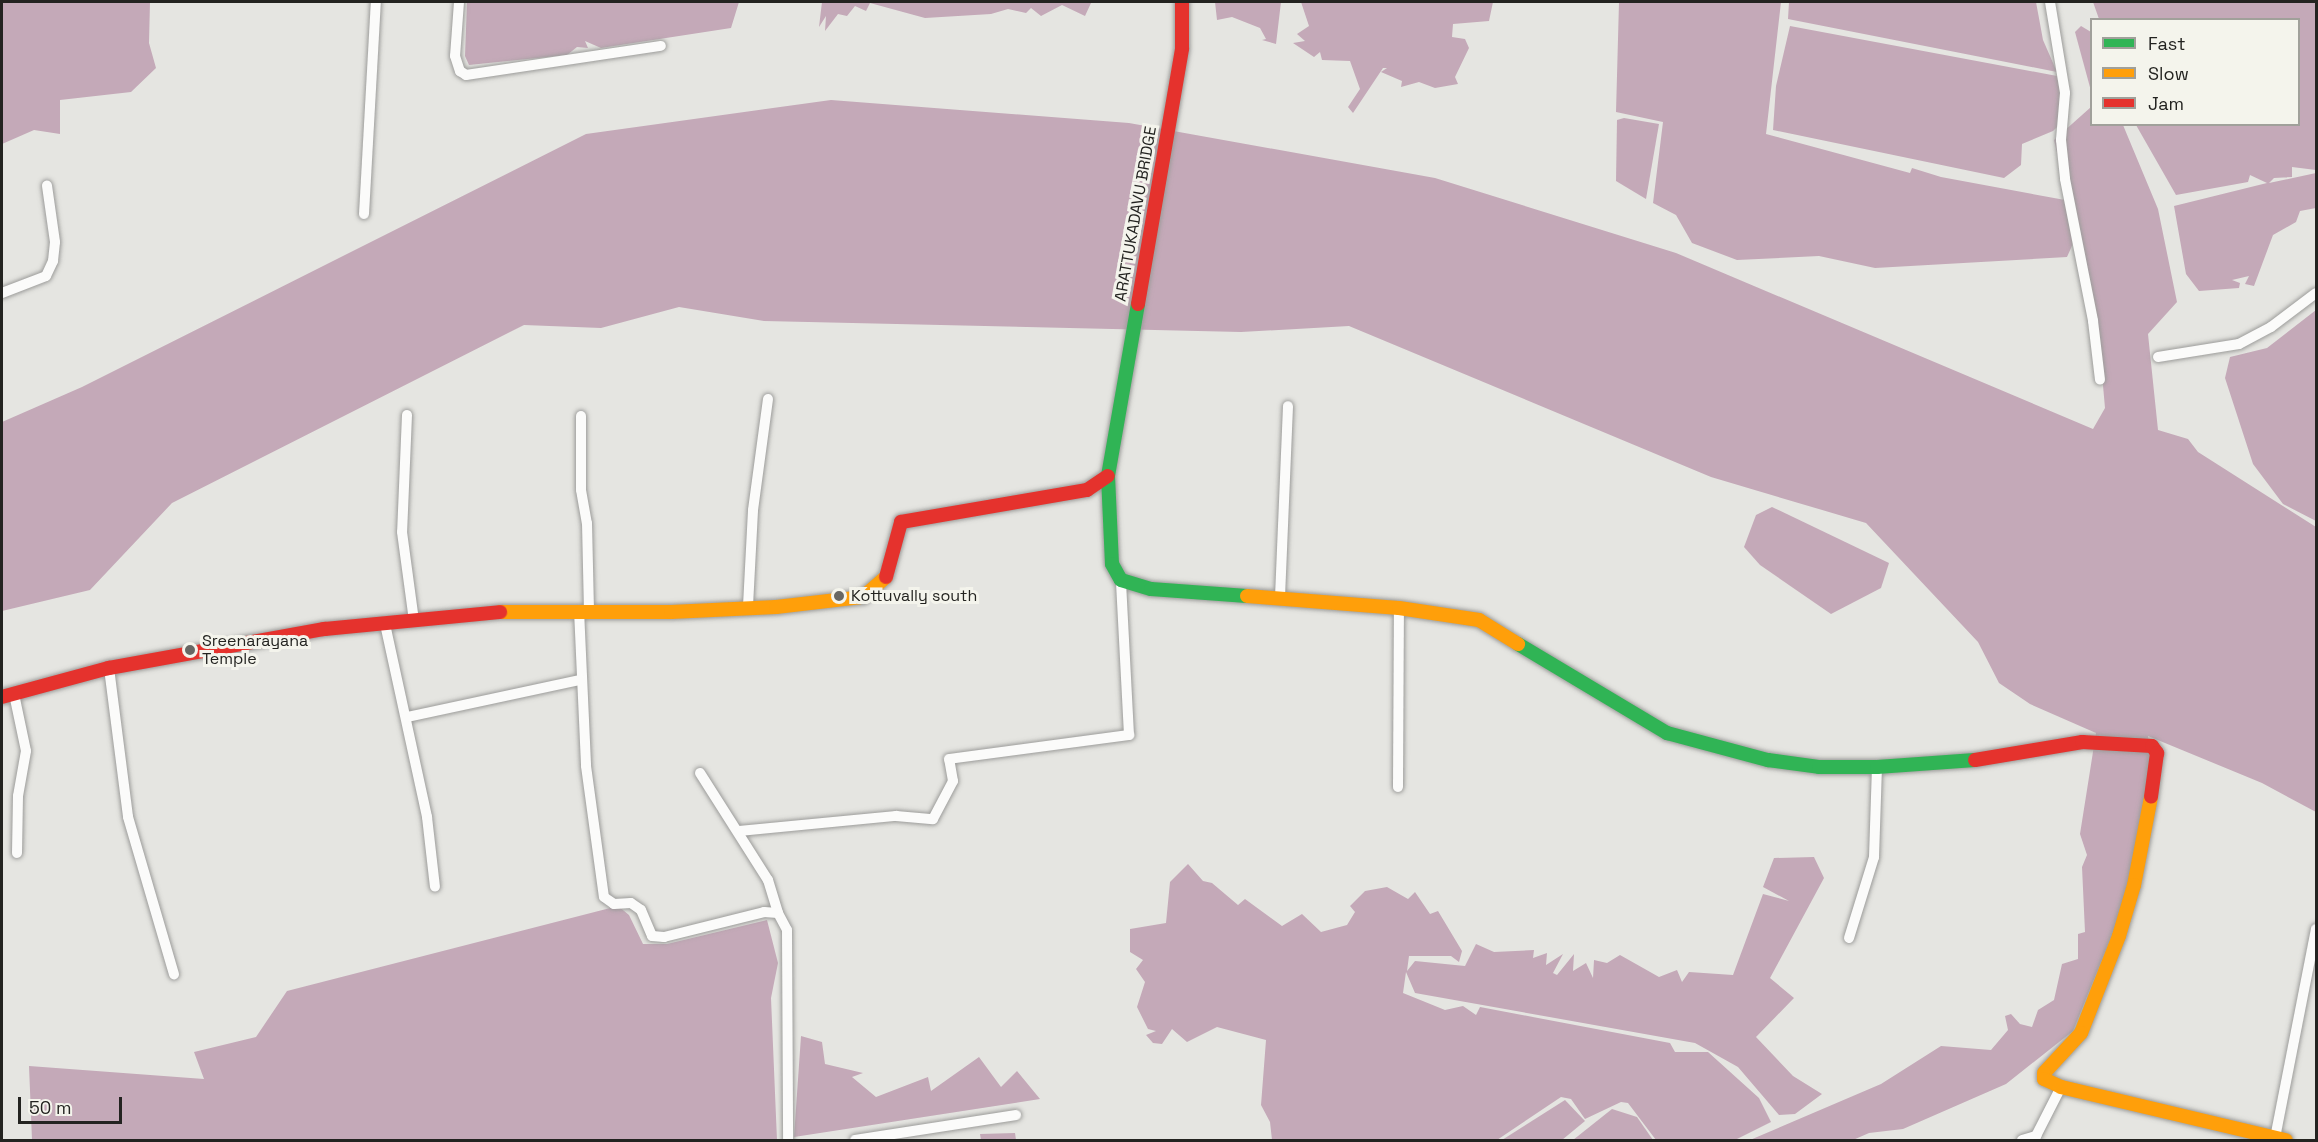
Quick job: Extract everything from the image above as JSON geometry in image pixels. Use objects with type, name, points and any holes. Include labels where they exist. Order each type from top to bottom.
[{"type":"street","points":[[364,214],[376,2]]},
{"type":"street","points":[[459,2],[455,56],[459,71],[466,75],[661,46]]},
{"type":"street","name":"ARATTUKADAVU BRIDGE","points":[[1121,580],[1112,564],[1108,476],[1121,386],[1182,48],[1182,2]]},
{"type":"street","points":[[2050,2],[2065,93],[2061,141],[2065,179],[2093,321],[2100,380]]},
{"type":"street","points":[[2,293],[46,276],[53,261],[55,242],[46,186]]},
{"type":"street","points":[[2158,357],[2239,344],[2271,327],[2316,293]]},
{"type":"street","points":[[748,606],[753,510],[768,399]]},
{"type":"street","points":[[1280,597],[1288,406]]},
{"type":"street","points":[[407,415],[402,531],[414,621]]},
{"type":"street","points":[[581,416],[581,490],[587,523],[580,680],[586,766],[604,897],[614,904],[631,903],[641,910],[652,936],[664,937],[764,912],[778,913]]},
{"type":"street","points":[[17,854],[18,796],[26,751],[8,695],[109,668],[324,629],[584,609],[671,612],[862,597],[885,582],[901,522],[1087,489],[1108,476]]},
{"type":"street","points":[[739,831],[896,816],[933,819],[953,781],[949,759],[1129,735],[1121,580],[1150,589],[1280,597],[1399,608],[1479,620],[1667,733],[1768,760],[1820,767],[1877,767],[1961,762],[2082,742],[2152,746],[2157,753],[2156,769],[2134,885],[2119,936],[2081,1033],[2044,1073],[2044,1079],[2061,1087],[2281,1139],[2316,929]]},
{"type":"street","points":[[1398,787],[1399,608]]},
{"type":"street","points":[[385,624],[427,817],[435,886]]},
{"type":"street","points":[[109,668],[129,817],[174,974]]},
{"type":"street","points":[[407,717],[580,680]]},
{"type":"street","points":[[1849,938],[1874,857],[1877,767]]},
{"type":"street","points":[[700,773],[739,831],[768,880],[778,913],[787,930],[788,1140]]},
{"type":"street","points":[[2022,1140],[2036,1136],[2061,1087]]},
{"type":"street","points":[[855,1140],[1016,1115]]},
{"type":"shaded area","points":[[2,2],[150,2],[149,43],[156,68],[131,92],[60,100],[60,134],[34,130],[2,144]]},
{"type":"shaded area","points":[[467,2],[739,2],[731,28],[601,48],[585,41],[588,48],[577,47],[567,55],[469,65],[465,56]]},
{"type":"shaded area","points":[[822,2],[1091,3],[1085,16],[1062,5],[1041,16],[1031,8],[1026,13],[1008,9],[991,14],[925,18],[870,3],[866,11],[855,6],[847,16],[838,14],[825,31],[826,16],[819,27]]},
{"type":"shaded area","points":[[1215,2],[1281,2],[1276,44],[1262,40],[1266,39],[1260,28],[1232,17],[1217,20]]},
{"type":"shaded area","points":[[1301,2],[1493,2],[1489,21],[1453,24],[1452,37],[1465,39],[1469,48],[1455,77],[1458,84],[1435,88],[1419,82],[1401,87],[1402,81],[1381,72],[1387,68],[1383,68],[1353,113],[1348,107],[1360,89],[1350,61],[1322,60],[1320,52],[1314,57],[1293,43],[1305,41],[1297,34],[1309,26]]},
{"type":"shaded area","points":[[1619,2],[1781,2],[1766,134],[1910,173],[1912,168],[1941,177],[2065,200],[2075,239],[2067,257],[1875,268],[1819,256],[1737,260],[1692,243],[1676,215],[1653,203],[1663,122],[1616,112]]},
{"type":"shaded area","points":[[1789,2],[2036,2],[2043,40],[2057,72],[1788,19]]},
{"type":"shaded area","points":[[2093,2],[2316,2],[2316,170],[2292,167],[2292,177],[2274,178],[2269,183],[2316,173],[2316,208],[2300,211],[2296,222],[2273,235],[2254,286],[2245,284],[2249,276],[2232,280],[2240,283],[2239,288],[2199,291],[2186,274],[2174,206],[2267,183],[2250,175],[2248,182],[2176,195],[2137,126],[2300,126],[2300,18],[2099,18]]},
{"type":"shaded area","points":[[1790,26],[2057,76],[2065,119],[2053,131],[2022,144],[2021,165],[2004,178],[1773,130],[1776,86]]},
{"type":"shaded area","points":[[2081,26],[2090,31],[2090,87],[2075,32]]},
{"type":"shaded area","points":[[831,100],[1129,123],[1435,178],[1676,253],[2093,429],[2105,408],[2097,318],[2054,140],[2090,108],[2090,126],[2123,126],[2158,209],[2177,302],[2148,334],[2158,430],[2188,439],[2198,452],[2316,527],[2316,812],[2262,783],[2148,736],[2150,767],[2125,903],[2073,1031],[2006,1084],[1903,1129],[1869,1133],[1853,1140],[1750,1140],[1881,1084],[1941,1046],[1991,1050],[2008,1030],[2005,1016],[2011,1014],[2020,1024],[2032,1027],[2038,1010],[2054,1000],[2062,964],[2078,959],[2078,934],[2085,932],[2082,867],[2087,855],[2080,834],[2096,733],[2030,704],[1999,683],[1978,642],[1866,523],[1711,477],[1349,326],[1241,332],[764,321],[679,307],[601,328],[524,325],[172,503],[90,590],[2,611],[2,422],[82,387],[586,134]]},
{"type":"shaded area","points":[[1624,118],[1659,124],[1646,199],[1616,181],[1617,120]]},
{"type":"shaded area","points":[[2316,310],[2316,521],[2283,504],[2253,464],[2225,378],[2230,357],[2267,348]]},
{"type":"shaded area","points":[[1772,507],[1889,563],[1881,588],[1831,614],[1760,565],[1744,547],[1756,515]]},
{"type":"shaded area","points":[[1814,857],[1824,878],[1770,978],[1794,998],[1756,1037],[1793,1076],[1822,1094],[1795,1114],[1779,1115],[1738,1067],[1695,1043],[1415,993],[1406,972],[1403,993],[1445,1010],[1463,1006],[1476,1015],[1480,1007],[1670,1043],[1675,1052],[1708,1052],[1759,1098],[1771,1122],[1735,1140],[1656,1140],[1628,1103],[1621,1102],[1585,1119],[1571,1099],[1561,1097],[1497,1140],[1272,1140],[1270,1122],[1261,1105],[1266,1040],[1217,1027],[1187,1042],[1172,1029],[1162,1044],[1153,1043],[1146,1035],[1156,1031],[1148,1029],[1137,1007],[1145,982],[1136,969],[1143,960],[1130,952],[1130,929],[1166,923],[1170,882],[1188,864],[1203,881],[1212,883],[1238,905],[1245,899],[1282,926],[1302,914],[1321,932],[1347,925],[1355,912],[1350,906],[1365,891],[1387,887],[1408,899],[1415,892],[1430,914],[1438,911],[1462,951],[1459,962],[1451,956],[1409,956],[1407,971],[1415,961],[1465,966],[1476,944],[1494,952],[1534,950],[1533,958],[1547,953],[1546,965],[1563,954],[1553,973],[1557,975],[1574,954],[1573,971],[1586,963],[1593,978],[1594,960],[1607,963],[1620,955],[1659,977],[1677,970],[1682,982],[1689,972],[1733,975],[1763,894],[1789,901],[1763,887],[1774,858]]},
{"type":"shaded area","points":[[618,906],[629,915],[643,944],[667,944],[767,920],[778,963],[771,998],[777,1140],[32,1140],[29,1066],[204,1079],[194,1052],[256,1037],[287,991]]},
{"type":"shaded area","points":[[801,1036],[822,1042],[825,1064],[863,1073],[852,1077],[876,1097],[928,1077],[931,1091],[979,1057],[1001,1087],[1017,1071],[1040,1099],[794,1137]]},
{"type":"shaded area","points":[[1565,1100],[1585,1121],[1562,1140],[1502,1140]]},
{"type":"shaded area","points":[[1612,1109],[1637,1117],[1653,1140],[1573,1140]]},
{"type":"shaded area","points":[[1015,1133],[1016,1140],[981,1140],[980,1134]]},
{"type":"traffic: fast","points":[[1138,304],[1108,476],[1112,564],[1121,580],[1151,589],[1247,596]]},
{"type":"traffic: fast","points":[[1518,644],[1667,733],[1768,760],[1819,767],[1877,767],[1975,760]]},
{"type":"traffic: slow","points":[[500,612],[671,612],[776,607],[863,597],[886,577]]},
{"type":"traffic: slow","points":[[1247,596],[1399,608],[1479,620],[1518,644]]},
{"type":"traffic: slow","points":[[2151,797],[2134,885],[2119,936],[2081,1033],[2044,1073],[2044,1079],[2061,1087],[2286,1140]]},
{"type":"traffic: jam","points":[[1138,304],[1182,48],[1182,2]]},
{"type":"traffic: jam","points":[[886,577],[901,522],[1087,490],[1108,476]]},
{"type":"traffic: jam","points":[[2,697],[109,668],[324,629],[500,612]]},
{"type":"traffic: jam","points":[[1975,760],[2082,742],[2152,746],[2157,753],[2151,797]]},
{"type":"place","name":"Kottuvally south","points":[[839,596]]},
{"type":"place","name":"Sreenarayana Temple","points":[[190,650]]}]
